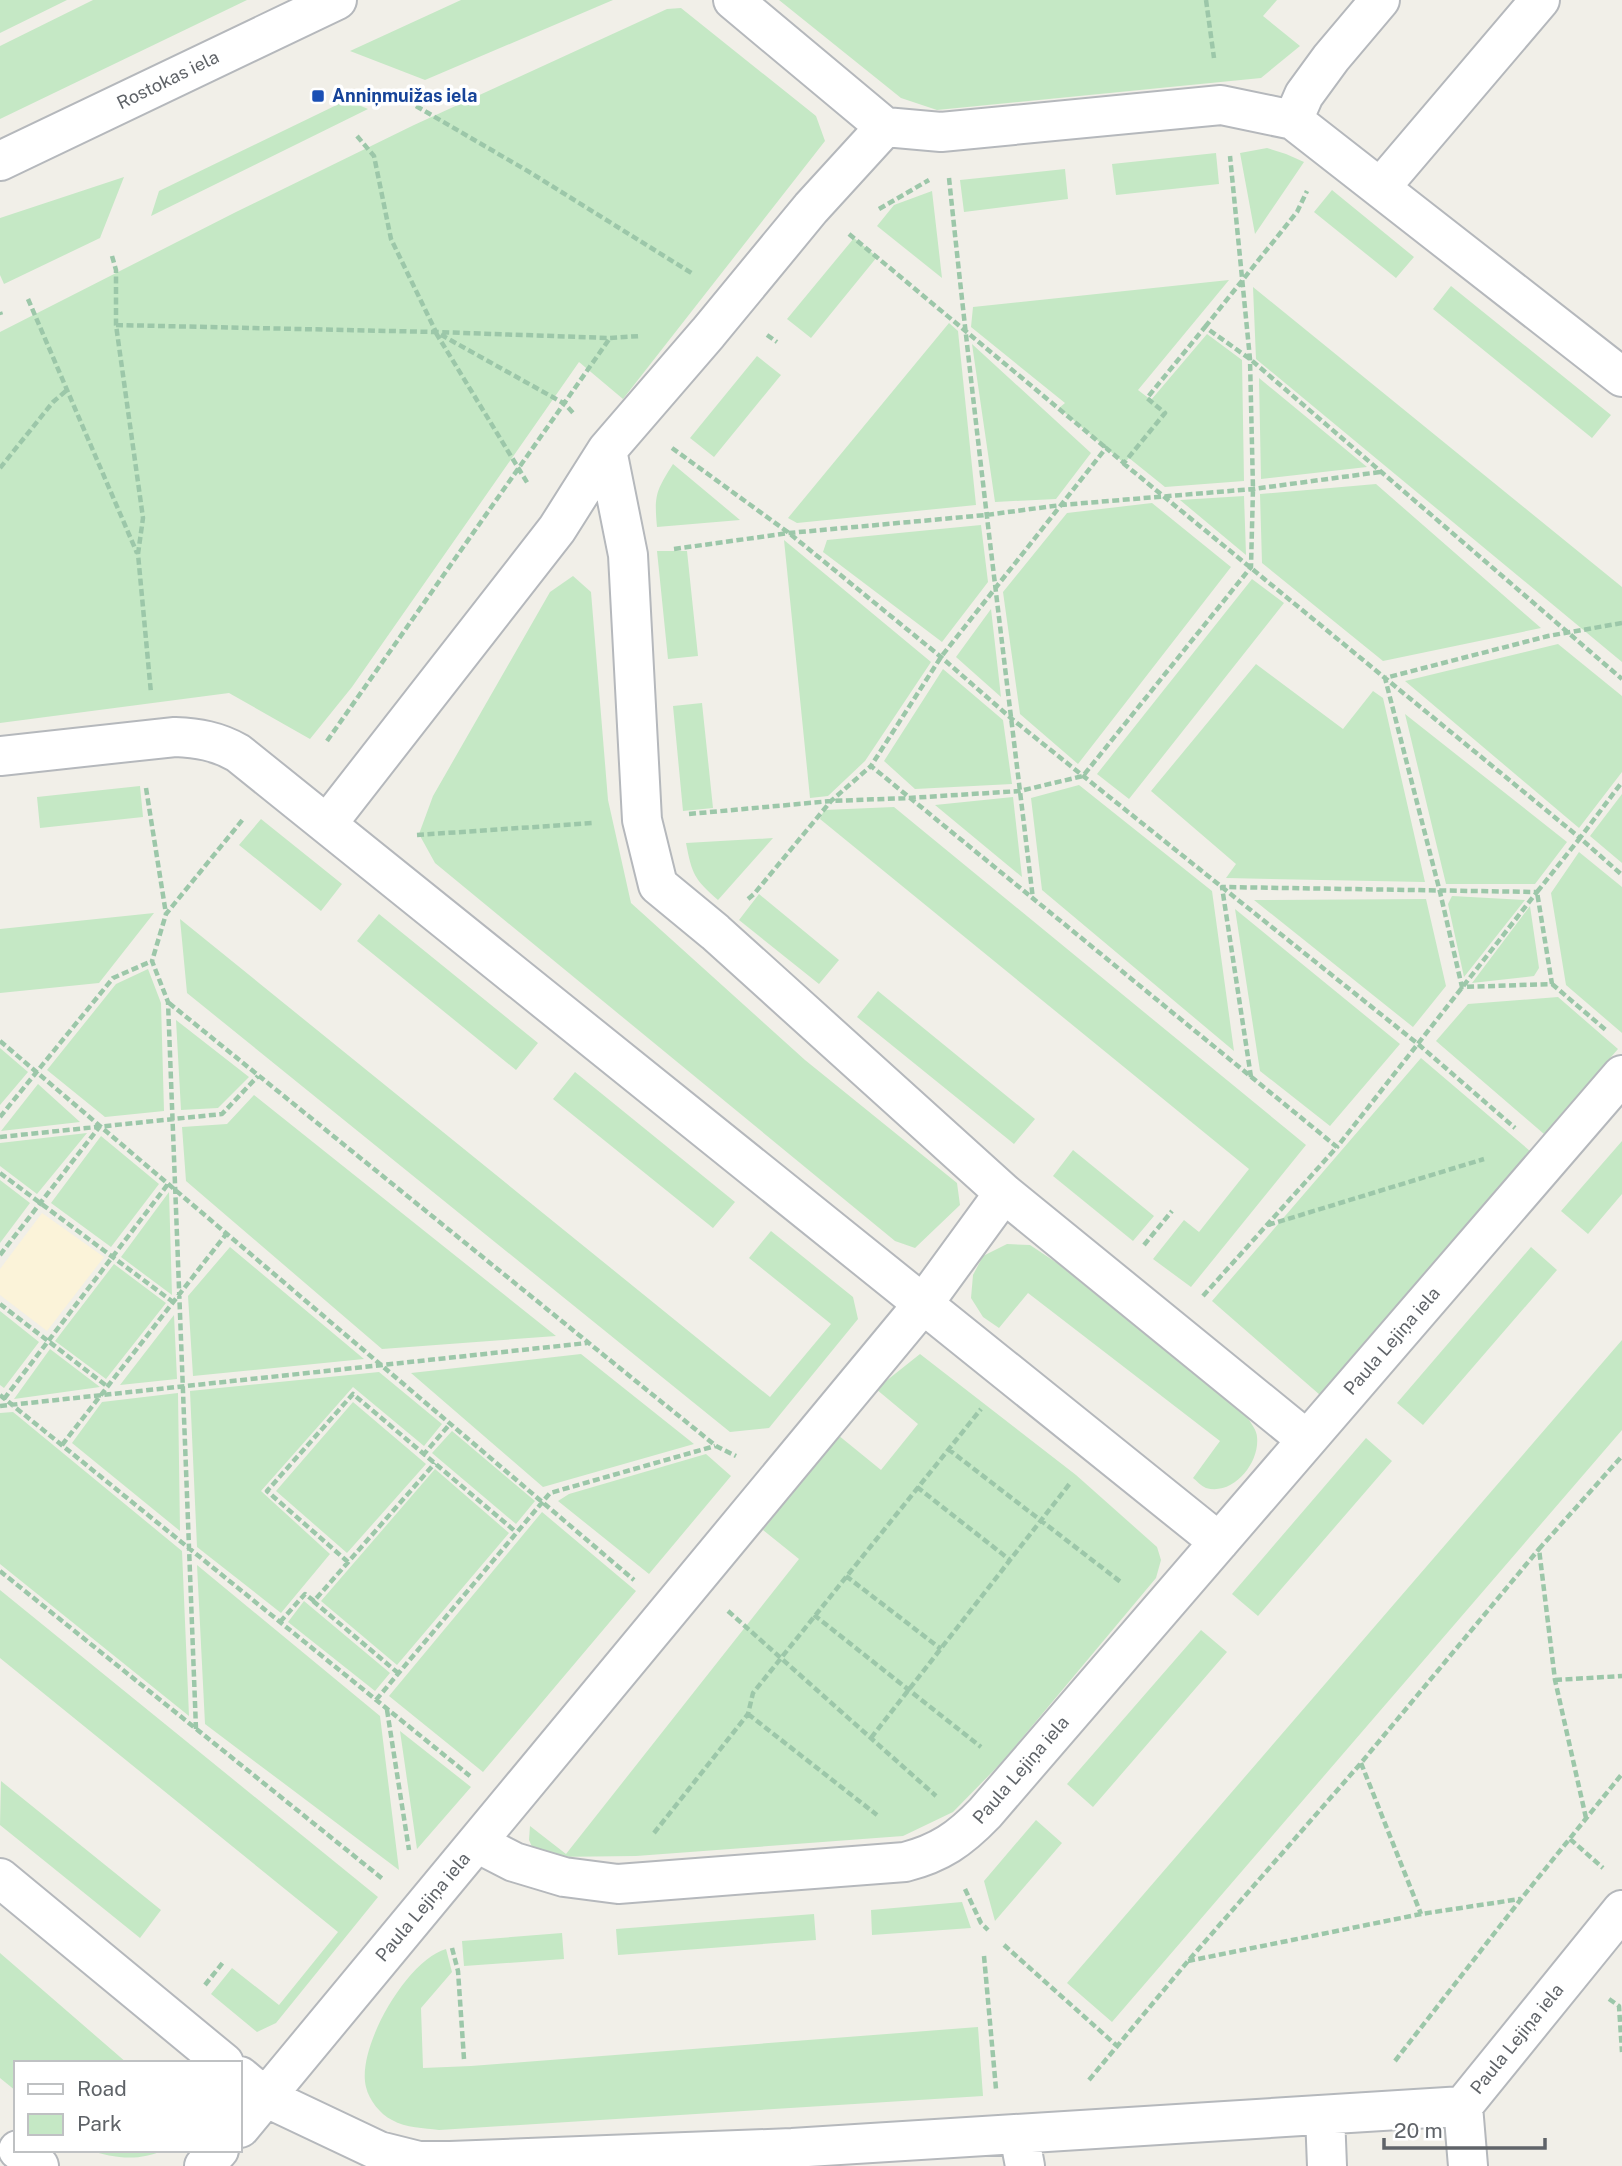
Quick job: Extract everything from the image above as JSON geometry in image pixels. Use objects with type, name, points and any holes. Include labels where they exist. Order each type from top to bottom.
[{"type":"street","name":"Rostokas iela","points":[[0,161],[337,0]]},
{"type":"street","points":[[733,0],[885,127],[941,132],[1221,105],[1293,120],[1622,377]]},
{"type":"street","points":[[1293,120],[1304,95],[1380,0]]},
{"type":"street","points":[[1380,188],[1541,0]]},
{"type":"street","points":[[327,824],[557,529],[607,450],[811,208],[885,127]]},
{"type":"street","points":[[607,450],[628,555],[642,820],[658,885],[715,932],[1004,1193],[1307,1440]]},
{"type":"street","points":[[0,755],[174,737],[219,743],[238,752],[1219,1542]]},
{"type":"street","name":"Paula Lejiņa iela","points":[[242,2120],[252,2086],[477,1843],[514,1862],[564,1877],[618,1884],[905,1862],[925,1857],[945,1847],[972,1827],[1307,1440],[1541,1151],[1622,1075]]},
{"type":"street","points":[[477,1843],[923,1304],[1004,1193]]},
{"type":"street","points":[[0,1878],[222,2061]]},
{"type":"street","name":"Paula Lejiņa iela","points":[[252,2086],[360,2143],[400,2158],[419,2161],[792,2148],[1015,2145],[1325,2115],[1463,2106],[1617,1893]]},
{"type":"street","points":[[1463,2106],[1468,2166]]},
{"type":"street","points":[[1325,2115],[1327,2166]]},
{"type":"street","points":[[0,2135],[14,2147]]},
{"type":"street","points":[[21,2152],[39,2166]]},
{"type":"street","points":[[204,2166],[217,2152]]},
{"type":"path","points":[[416,106],[531,173],[735,300]]},
{"type":"path","points":[[941,132],[948,169],[1032,899]]},
{"type":"path","points":[[357,135],[374,156],[391,239],[436,332],[557,529]]},
{"type":"path","points":[[831,800],[1020,791],[1083,776],[1251,567],[1253,489],[1250,359],[1230,155]]},
{"type":"path","points":[[878,209],[948,169]]},
{"type":"path","points":[[1124,463],[1165,413],[1147,398],[1297,212],[1309,188]]},
{"type":"path","points":[[811,208],[844,229],[1161,495],[1580,838],[1622,876]]},
{"type":"path","points":[[112,256],[116,270],[116,325],[142,518],[138,554],[152,701]]},
{"type":"path","points":[[29,299],[138,554]]},
{"type":"path","points":[[116,325],[610,338],[708,333]]},
{"type":"path","points":[[1205,327],[1250,359],[1622,679]]},
{"type":"path","points":[[436,332],[565,404],[607,450]]},
{"type":"path","points":[[166,914],[281,788],[565,404],[610,338]]},
{"type":"path","points":[[0,468],[53,402],[67,390]]},
{"type":"path","points":[[664,456],[670,446],[789,533],[941,657],[1012,719],[1418,1044],[1541,1151]]},
{"type":"path","points":[[715,932],[735,908],[754,894],[831,800],[871,766],[941,657],[1106,448]]},
{"type":"path","points":[[628,555],[789,533],[986,515],[1161,495],[1253,489],[1380,472]]},
{"type":"path","points":[[1385,678],[1567,632],[1622,623]]},
{"type":"path","points":[[1385,678],[1462,987]]},
{"type":"path","points":[[871,766],[1337,1147]]},
{"type":"path","points":[[1198,1307],[1203,1296],[1337,1147],[1622,782]]},
{"type":"path","points":[[146,785],[166,914],[152,961],[168,1002],[196,1728]]},
{"type":"path","points":[[1222,887],[1537,892]]},
{"type":"path","points":[[1222,887],[1251,1077]]},
{"type":"path","points":[[1537,892],[1552,984],[1612,1035]]},
{"type":"path","points":[[0,1117],[113,978],[152,961]]},
{"type":"path","points":[[1462,987],[1552,984]]},
{"type":"path","points":[[168,1002],[716,1446],[550,1493],[376,1700]]},
{"type":"path","points":[[0,1041],[635,1581]]},
{"type":"path","points":[[0,1137],[222,1114],[259,1076]]},
{"type":"path","points":[[0,1255],[100,1126]]},
{"type":"path","points":[[1267,1225],[1541,1151]]},
{"type":"path","points":[[0,1173],[173,1303]]},
{"type":"path","points":[[168,1184],[2,1397],[472,1777]]},
{"type":"path","points":[[1142,1247],[1172,1211]]},
{"type":"path","points":[[62,1445],[227,1233]]},
{"type":"path","points":[[0,1304],[108,1387]]},
{"type":"path","points":[[0,1406],[589,1343]]},
{"type":"path","points":[[348,1562],[267,1491],[353,1394],[516,1532]]},
{"type":"path","points":[[618,1884],[636,1856],[748,1714],[753,1693],[984,1405]]},
{"type":"path","points":[[424,1454],[450,1424]]},
{"type":"path","points":[[948,1449],[1158,1612]]},
{"type":"path","points":[[1082,2088],[1188,1961],[1361,1763],[1539,1549],[1622,1456]]},
{"type":"path","points":[[314,1601],[435,1463]]},
{"type":"path","points":[[871,1738],[1076,1475]]},
{"type":"path","points":[[917,1487],[1010,1560]]},
{"type":"path","points":[[1539,1549],[1555,1680],[1586,1819]]},
{"type":"path","points":[[0,1571],[387,1882]]},
{"type":"path","points":[[846,1576],[941,1649]]},
{"type":"path","points":[[692,1582],[743,1623],[972,1827]]},
{"type":"path","points":[[280,1622],[304,1594],[398,1673]]},
{"type":"path","points":[[814,1615],[1019,1774]]},
{"type":"path","points":[[1555,1680],[1622,1676]]},
{"type":"path","points":[[387,1709],[410,1857]]},
{"type":"path","points":[[748,1714],[903,1836],[925,1857]]},
{"type":"path","points":[[1361,1763],[1420,1914]]},
{"type":"path","points":[[1375,2112],[1380,2081],[1622,1774]]},
{"type":"path","points":[[1570,1839],[1617,1893]]},
{"type":"path","points":[[1188,1961],[1420,1914],[1521,1899]]},
{"type":"path","points":[[452,1945],[458,1971],[464,2059]]},
{"type":"path","points":[[1004,1945],[1116,2045]]},
{"type":"path","points":[[985,1956],[1015,2145]]},
{"type":"path","points":[[208,1983],[224,1961]]},
{"type":"path","points":[[1603,1994],[1620,2006],[1622,2052]]},
{"type":"green space","points":[[0,0],[67,0],[0,33]]},
{"type":"green space","points":[[93,0],[247,0],[0,119],[0,46]]},
{"type":"green space","points":[[461,0],[613,0],[425,80],[350,51]]},
{"type":"green space","points":[[779,0],[1277,0],[1263,16],[1300,46],[1261,78],[937,110],[901,98]]},
{"type":"green space","points":[[681,8],[816,116],[825,141],[623,399],[579,362],[352,687],[310,739],[229,693],[0,723],[0,332],[414,125],[667,9]]},
{"type":"green space","points":[[347,100],[368,109],[151,216],[159,191]]},
{"type":"green space","points":[[1267,148],[1304,162],[1255,234],[1240,153]]},
{"type":"green space","points":[[1216,153],[1219,184],[1116,195],[1112,164]]},
{"type":"green space","points":[[1065,169],[1068,199],[964,212],[960,180]]},
{"type":"green space","points":[[124,177],[100,238],[4,284],[0,275],[0,218]]},
{"type":"green space","points":[[1332,190],[1414,257],[1396,278],[1314,212]]},
{"type":"green space","points":[[932,191],[942,278],[877,226],[894,205]]},
{"type":"green space","points":[[854,238],[877,257],[811,338],[787,319]]},
{"type":"green space","points":[[1229,280],[1138,390],[1151,400],[1207,334],[1242,360],[1244,481],[1165,487],[1129,458],[1124,463],[1059,408],[1065,403],[971,327],[973,307]]},
{"type":"green space","points":[[1451,286],[1611,415],[1592,438],[1433,309]]},
{"type":"green space","points":[[1253,287],[1622,587],[1622,662],[1256,359]]},
{"type":"green space","points":[[949,323],[958,331],[976,505],[797,523],[788,518]]},
{"type":"green space","points":[[972,344],[1091,453],[1056,499],[995,502]]},
{"type":"green space","points":[[757,356],[781,375],[714,457],[690,438]]},
{"type":"green space","points":[[1259,378],[1367,467],[1261,479]]},
{"type":"green space","points":[[673,464],[740,520],[657,527],[657,494]]},
{"type":"green space","points":[[1376,484],[1541,628],[1383,661],[1262,563],[1260,494]]},
{"type":"green space","points":[[1244,496],[1246,555],[1180,500]]},
{"type":"green space","points":[[1152,503],[1231,567],[1078,764],[1020,714],[1003,592],[1067,513]]},
{"type":"green space","points":[[981,525],[988,582],[942,642],[823,552],[827,540]]},
{"type":"green space","points":[[784,540],[931,662],[865,761],[828,796],[810,798]]},
{"type":"green space","points":[[657,551],[687,551],[698,656],[668,659]]},
{"type":"green space","points":[[573,576],[591,592],[608,800],[631,903],[805,1060],[957,1183],[960,1205],[915,1248],[895,1241],[435,863],[419,834],[433,796],[550,592]]},
{"type":"green space","points":[[1252,579],[1284,603],[1129,799],[1097,774]]},
{"type":"green space","points":[[991,609],[1001,697],[956,657]]},
{"type":"green space","points":[[1558,644],[1622,696],[1622,772],[1579,828],[1405,681]]},
{"type":"green space","points":[[1256,664],[1343,729],[1373,691],[1383,698],[1425,882],[1226,878],[1236,864],[1151,791]]},
{"type":"green space","points":[[943,669],[1003,720],[1012,784],[915,789],[884,761]]},
{"type":"green space","points":[[702,703],[713,808],[683,811],[673,706]]},
{"type":"green space","points":[[1405,714],[1567,842],[1535,884],[1446,884]]},
{"type":"green space","points":[[1079,785],[1212,891],[1234,1051],[1042,890],[1031,798]]},
{"type":"green space","points":[[140,786],[143,817],[40,828],[37,797]]},
{"type":"green space","points":[[1622,794],[1622,863],[1590,836]]},
{"type":"green space","points":[[1013,797],[1022,877],[935,805]]},
{"type":"green space","points":[[894,807],[1306,1145],[1191,1287],[1153,1259],[1184,1220],[1199,1232],[1249,1169],[820,819],[824,810]]},
{"type":"green space","points":[[261,819],[342,884],[321,911],[239,845]]},
{"type":"green space","points":[[773,838],[718,900],[695,875],[686,843]]},
{"type":"green space","points":[[1579,852],[1622,887],[1622,1033],[1566,985],[1551,893]]},
{"type":"green space","points":[[759,894],[839,960],[819,984],[739,920]]},
{"type":"green space","points":[[1452,896],[1525,900],[1464,977],[1448,904]]},
{"type":"green space","points":[[1426,899],[1446,986],[1413,1027],[1254,900]]},
{"type":"green space","points":[[1530,906],[1539,968],[1534,976],[1472,983]]},
{"type":"green space","points":[[1235,909],[1400,1044],[1330,1126],[1260,1071]]},
{"type":"green space","points":[[154,913],[99,983],[0,993],[0,929]]},
{"type":"green space","points":[[379,914],[538,1043],[516,1070],[357,941]]},
{"type":"green space","points":[[180,919],[770,1397],[831,1324],[749,1258],[771,1231],[853,1297],[858,1319],[769,1428],[730,1432],[187,993]]},
{"type":"green space","points":[[148,969],[161,1003],[164,1111],[105,1117],[47,1070],[116,984]]},
{"type":"green space","points":[[878,991],[1035,1119],[1014,1144],[857,1017]]},
{"type":"green space","points":[[1558,997],[1618,1049],[1544,1134],[1436,1041],[1468,1004]]},
{"type":"green space","points":[[176,1020],[249,1077],[218,1108],[181,1110]]},
{"type":"green space","points":[[0,1048],[28,1072],[0,1105]]},
{"type":"green space","points":[[1421,1058],[1530,1151],[1320,1395],[1212,1301]]},
{"type":"green space","points":[[575,1072],[735,1202],[713,1228],[553,1099]]},
{"type":"green space","points":[[38,1084],[80,1122],[1,1131]]},
{"type":"green space","points":[[254,1095],[556,1336],[382,1349],[186,1181],[182,1127],[227,1124]]},
{"type":"green space","points":[[87,1133],[37,1194],[0,1166],[0,1143]]},
{"type":"green space","points":[[101,1136],[159,1184],[111,1247],[51,1203]]},
{"type":"green space","points":[[1622,1141],[1622,1194],[1588,1234],[1561,1211]]},
{"type":"green space","points":[[1073,1150],[1154,1216],[1133,1241],[1053,1176]]},
{"type":"green space","points":[[0,1180],[30,1203],[0,1243]]},
{"type":"green space","points":[[169,1192],[172,1295],[121,1257]]},
{"type":"green space","points":[[1007,1244],[1030,1245],[1057,1263],[1247,1417],[1256,1432],[1257,1447],[1243,1475],[1226,1487],[1216,1489],[1206,1488],[1193,1478],[1220,1441],[1028,1293],[999,1328],[983,1317],[971,1298],[973,1275],[983,1256]]},
{"type":"green space","points":[[230,1247],[364,1359],[193,1376],[188,1296]]},
{"type":"green space","points":[[1531,1247],[1557,1270],[1423,1425],[1397,1403]]},
{"type":"green space","points":[[114,1264],[166,1303],[106,1379],[55,1341]]},
{"type":"green space","points":[[0,1311],[39,1342],[4,1388],[0,1385]]},
{"type":"green space","points":[[174,1315],[177,1379],[120,1385]]},
{"type":"green space","points":[[1622,1340],[1622,1430],[1112,2022],[1067,1983]]},
{"type":"green space","points":[[50,1349],[100,1387],[14,1399]]},
{"type":"green space","points":[[581,1354],[694,1444],[543,1487],[411,1373]]},
{"type":"green space","points":[[920,1354],[1076,1475],[1157,1547],[1161,1560],[1156,1578],[1002,1762],[953,1812],[903,1836],[636,1856],[550,1857],[533,1849],[529,1840],[530,1826],[566,1854],[799,1559],[763,1530],[838,1435],[881,1470],[918,1424],[876,1389]]},
{"type":"green space","points":[[379,1372],[442,1424],[424,1446],[353,1387],[261,1491],[330,1554],[281,1613],[197,1547],[190,1391]]},
{"type":"green space","points":[[178,1393],[180,1531],[72,1443],[102,1402]]},
{"type":"green space","points":[[353,1402],[426,1464],[347,1553],[276,1491]]},
{"type":"green space","points":[[13,1412],[182,1551],[189,1716],[0,1564],[0,1413]]},
{"type":"green space","points":[[452,1431],[535,1501],[516,1524],[432,1453]]},
{"type":"green space","points":[[1366,1438],[1392,1461],[1258,1616],[1232,1594]]},
{"type":"green space","points":[[706,1454],[731,1476],[649,1574],[558,1501],[569,1494]]},
{"type":"green space","points":[[435,1469],[509,1533],[397,1665],[321,1601]]},
{"type":"green space","points":[[542,1512],[636,1591],[483,1772],[389,1696]]},
{"type":"green space","points":[[197,1565],[380,1716],[399,1870],[205,1724]]},
{"type":"green space","points":[[0,1590],[378,1897],[276,2023],[257,2032],[211,1994],[232,1968],[279,2005],[338,1932],[0,1658]]},
{"type":"green space","points":[[304,1601],[390,1673],[375,1691],[288,1622]]},
{"type":"green space","points":[[1201,1630],[1227,1652],[1093,1807],[1067,1784]]},
{"type":"green space","points":[[400,1731],[471,1787],[417,1849]]},
{"type":"green space","points":[[1,1781],[161,1910],[140,1938],[0,1825]]},
{"type":"green space","points":[[1036,1820],[1062,1843],[995,1921],[984,1881]]},
{"type":"green space","points":[[962,1902],[971,1928],[872,1935],[871,1910]]},
{"type":"green space","points":[[814,1914],[816,1940],[618,1955],[616,1929]]},
{"type":"green space","points":[[562,1933],[564,1959],[464,1966],[462,1941]]},
{"type":"green space","points":[[446,1949],[452,1972],[421,2008],[423,2068],[978,2027],[983,2096],[439,2130],[403,2125],[383,2114],[370,2097],[366,2087],[365,2070],[369,2051],[377,2029],[401,1987],[431,1956]]},
{"type":"green space","points":[[0,1953],[125,2061],[14,2061],[14,2089],[0,2078]]},
{"type":"green space","points":[[96,2152],[159,2152],[126,2158]]},
{"type":"sand","points":[[42,1213],[104,1257],[47,1331],[0,1295],[0,1269]]},
{"type":"place","name":"Anniņmuižas iela","points":[[318,96]]}]
